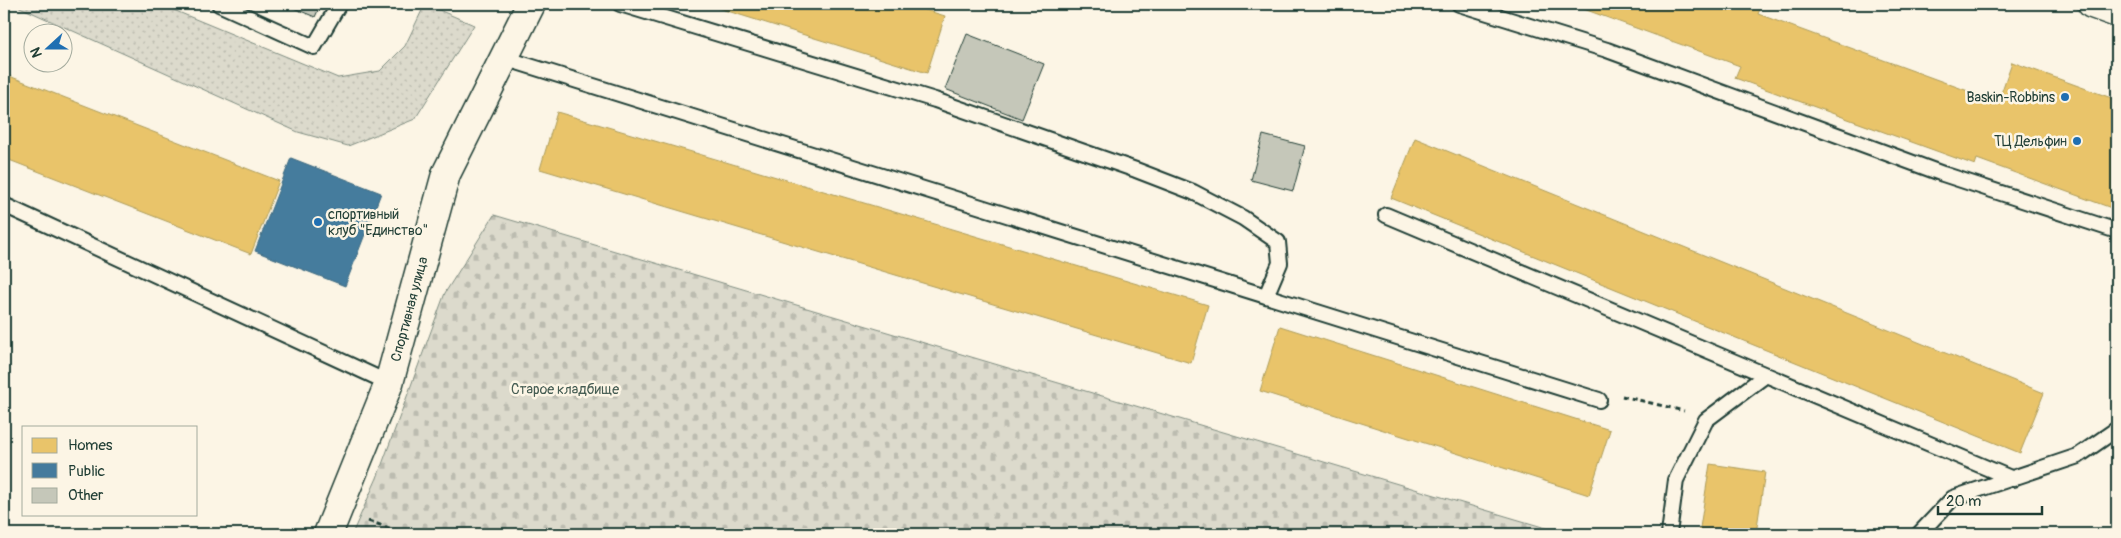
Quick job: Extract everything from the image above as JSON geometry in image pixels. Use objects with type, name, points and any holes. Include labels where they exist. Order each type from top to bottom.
[{"type":"street","name":"Спортивная улица","points":[[333,522],[389,383],[446,174],[531,4]]},
{"type":"street","points":[[2092,4],[2117,13]]},
{"type":"lane","points":[[220,4],[314,47],[339,4]]},
{"type":"lane","points":[[620,4],[935,100],[1193,192],[1243,218],[1278,242],[1280,263],[1266,296]]},
{"type":"lane","points":[[1459,4],[1606,50],[1943,174],[2117,231]]},
{"type":"lane","points":[[504,58],[1599,400]]},
{"type":"lane","points":[[4,205],[389,383]]},
{"type":"lane","points":[[1386,215],[2013,478]]},
{"type":"lane","points":[[1669,534],[1676,480],[1706,420],[1766,375]]},
{"type":"lane","points":[[1919,534],[1953,498],[2078,456],[2117,429]]},
{"type":"path","points":[[1621,396],[1694,414]]},
{"type":"path","points":[[333,522],[408,534]]},
{"type":"green space","points":[[13,4],[159,4],[338,78],[380,71],[405,46],[425,4],[474,25],[415,119],[348,146],[298,132],[72,30],[72,22],[53,22]]},
{"type":"green space","name":"Старое кладбище","points":[[494,215],[1566,534],[352,534],[377,478],[445,293]]},
{"type":"building: Homes","points":[[705,4],[906,4],[945,16],[927,73]]},
{"type":"building: Homes","points":[[1570,4],[1762,4],[1758,14],[1998,102],[2012,62],[2117,100],[2117,210],[1977,159],[1975,165],[1735,78],[1740,66]]},
{"type":"building: Homes","points":[[4,74],[279,181],[251,254],[4,158]]},
{"type":"building: Homes","points":[[557,112],[1208,305],[1191,363],[540,169]]},
{"type":"building: Homes","points":[[1415,138],[2044,393],[2020,453],[1391,198]]},
{"type":"building: Homes","points":[[1280,326],[1610,430],[1589,495],[1260,391]]},
{"type":"building: Homes","points":[[1710,464],[1765,472],[1756,534],[1699,534]]},
{"type":"building: Public","name":"спортивный клуб \"Единство\"","points":[[291,158],[381,193],[345,286],[255,251]]},
{"type":"building: Other","points":[[284,4],[321,4],[315,17]]},
{"type":"building: Other","points":[[967,34],[1044,64],[1022,119],[945,89]]},
{"type":"building: Other","points":[[1263,135],[1305,146],[1293,191],[1251,180]]},
{"type":"place","name":"Baskin-Robbins","points":[[2065,97]]},
{"type":"place","name":"ТЦ Дельфин","points":[[2077,141]]},
{"type":"place","name":"спортивный клуб \"Единство\"","points":[[318,222]]}]
